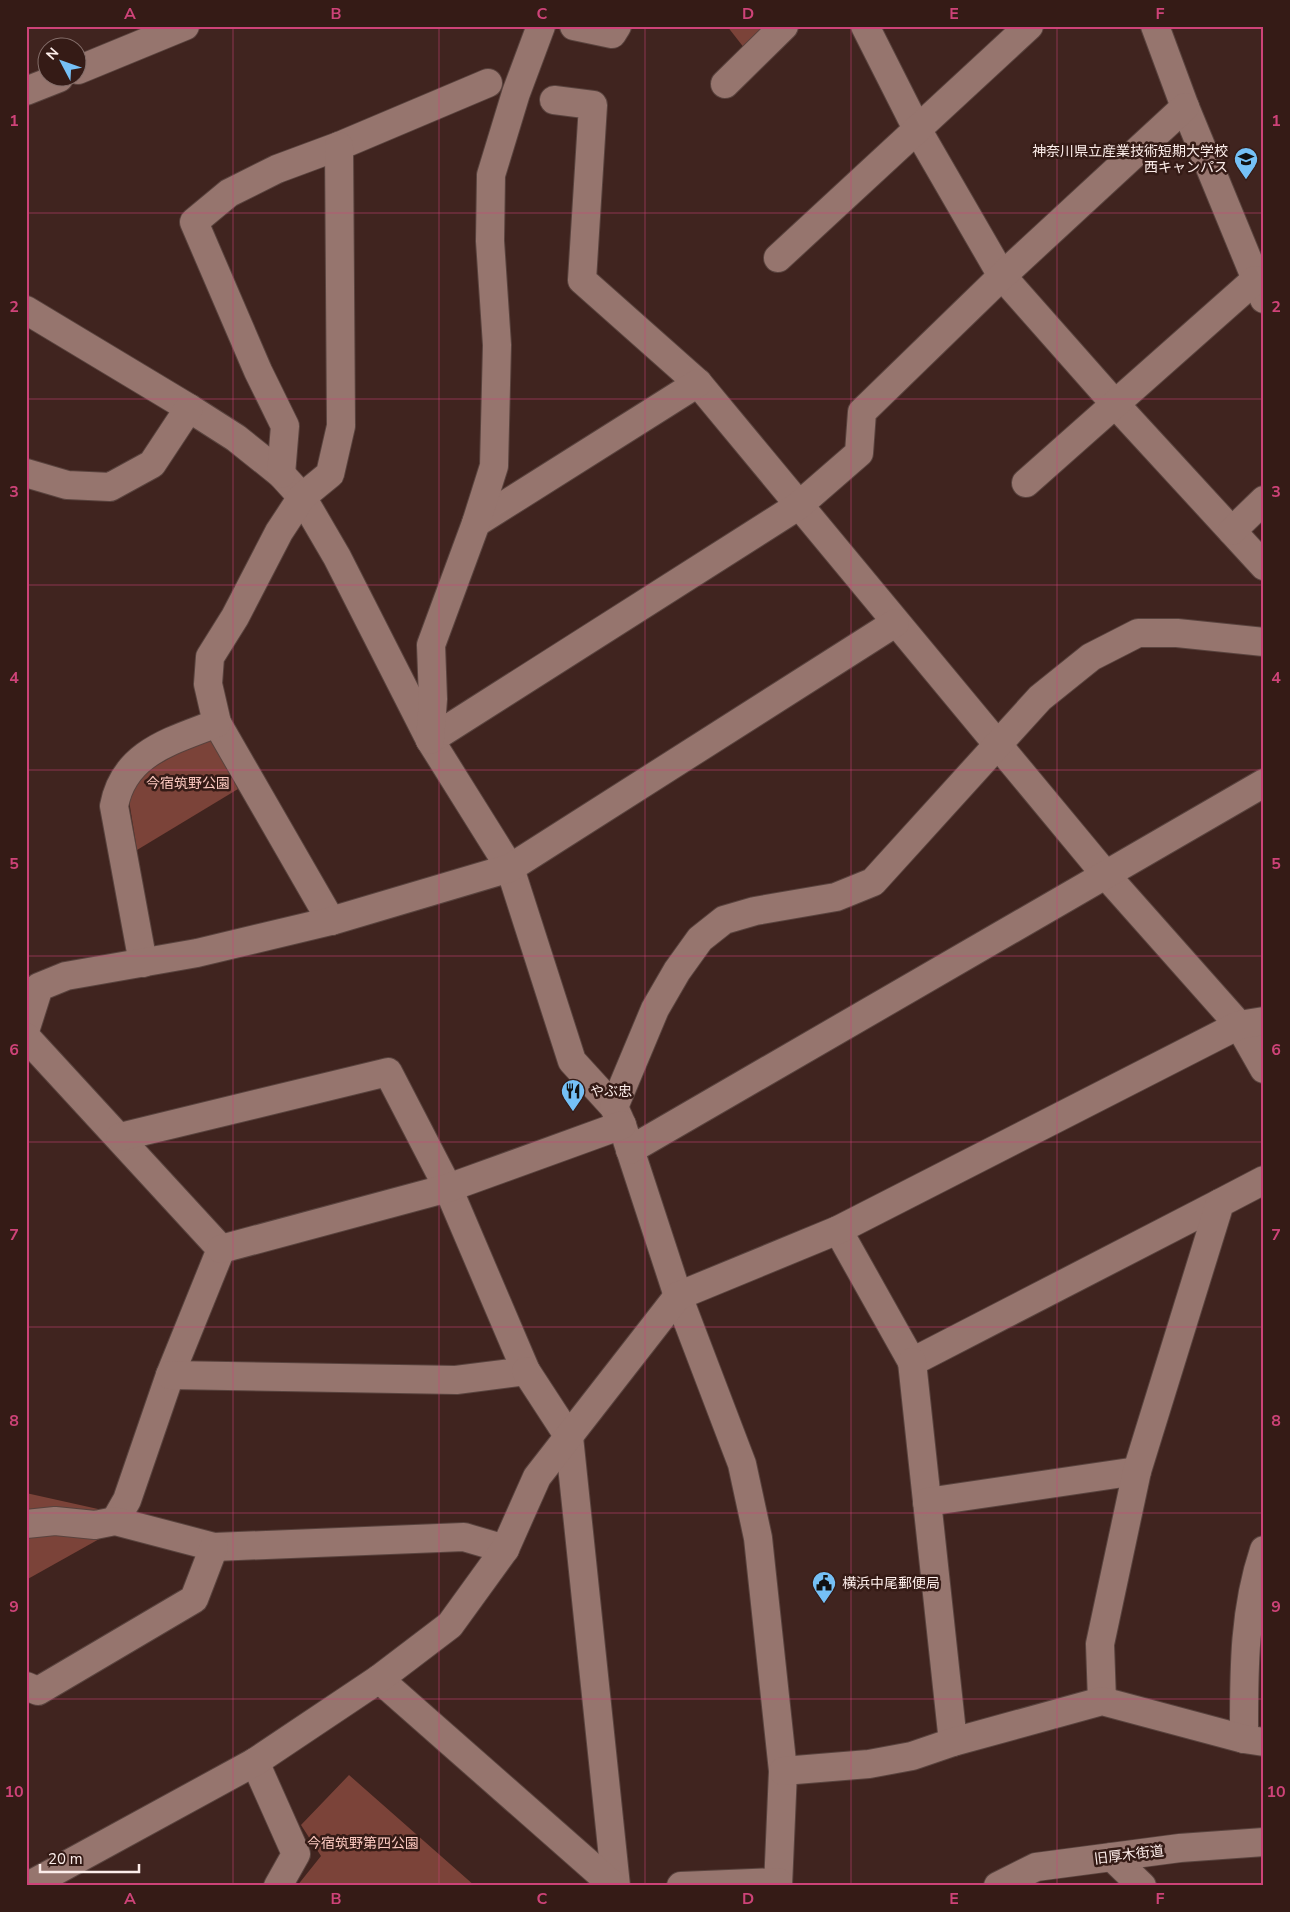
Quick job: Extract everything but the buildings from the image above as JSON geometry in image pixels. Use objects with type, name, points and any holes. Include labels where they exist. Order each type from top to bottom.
[{"type":"street","points":[[88,66],[185,26]]},
{"type":"street","points":[[430,740],[433,699],[431,645],[476,523],[494,466],[497,344],[490,241],[491,175],[542,26]]},
{"type":"street","points":[[574,26],[612,34],[617,26]]},
{"type":"street","points":[[725,84],[784,26]]},
{"type":"street","points":[[865,26],[917,129],[1002,276],[1116,405],[1264,566]]},
{"type":"street","points":[[778,258],[1029,26]]},
{"type":"street","points":[[1026,483],[1116,405],[1259,289],[1185,107],[1155,26]]},
{"type":"street","points":[[281,474],[285,426],[258,370],[194,222],[230,193],[277,169],[339,146],[521,85],[593,105],[582,280],[698,383],[895,624],[998,744],[1105,874],[1252,1023],[1264,1069]]},
{"type":"street","points":[[26,90],[38,86]]},
{"type":"street","points":[[430,740],[798,506],[859,453],[862,412],[1002,276],[1185,107]]},
{"type":"street","points":[[331,921],[217,722],[208,684],[210,657],[235,617],[279,532],[302,498],[330,474],[341,426],[339,146]]},
{"type":"street","points":[[26,310],[236,438],[281,474],[302,498],[337,557],[430,740],[510,868],[572,1061],[618,1116],[678,1296],[742,1464],[758,1538],[783,1771],[778,1884],[681,1886]]},
{"type":"street","points":[[476,523],[698,383]]},
{"type":"street","points":[[26,473],[67,484],[110,487],[152,464],[189,408]]},
{"type":"street","points":[[1232,530],[1264,500]]},
{"type":"street","points":[[26,1028],[38,987],[66,976],[143,963],[331,921],[510,868],[895,624]]},
{"type":"street","points":[[221,1249],[448,1188],[618,1116],[655,1009],[677,970],[700,939],[724,920],[755,911],[836,897],[873,882],[1040,698],[1091,657],[1138,633],[1177,633],[1264,642]]},
{"type":"street","points":[[143,963],[114,806],[118,788],[131,767],[156,747],[217,722]]},
{"type":"street","points":[[630,1150],[1264,783]]},
{"type":"street","points":[[28,1886],[255,1762],[379,1679],[450,1624],[505,1549],[537,1477],[678,1296],[838,1230],[1252,1023]]},
{"type":"street","points":[[26,1037],[221,1249]]},
{"type":"street","points":[[120,1137],[388,1072],[448,1188],[526,1371],[569,1438],[615,1886]]},
{"type":"street","points":[[912,1362],[1264,1180]]},
{"type":"street","points":[[1102,1701],[1100,1644],[1137,1471],[1220,1203]]},
{"type":"street","points":[[838,1230],[912,1362],[953,1742]]},
{"type":"street","points":[[115,1521],[127,1500],[170,1375],[221,1249]]},
{"type":"street","points":[[170,1375],[456,1380],[526,1371]]},
{"type":"street","points":[[927,1502],[1137,1471]]},
{"type":"street","points":[[26,1524],[55,1521],[95,1525],[115,1521],[214,1547],[464,1537],[505,1549]]},
{"type":"street","points":[[26,1686],[38,1691],[194,1599],[214,1547]]},
{"type":"street","points":[[783,1771],[869,1764],[912,1756],[953,1742],[1102,1701],[1254,1740],[1244,1650],[1256,1573],[1264,1550]]},
{"type":"street","points":[[379,1679],[615,1886]]},
{"type":"street","points":[[255,1762],[296,1854],[278,1886]]},
{"type":"street","name":"旧厚木街道","points":[[998,1886],[1036,1867],[1180,1848],[1264,1842]]},
{"type":"street","points":[[1112,1857],[1142,1886]]},
{"type":"green space","points":[[727,26],[760,26],[762,32],[745,49]]},
{"type":"green space","name":"今宿筑野公園","points":[[209,736],[238,789],[137,850],[128,794],[138,776]]},
{"type":"green space","points":[[26,1493],[107,1511],[101,1538],[26,1580]]},
{"type":"green space","name":"今宿筑野第四公園","points":[[349,1775],[475,1886],[297,1886],[321,1856],[301,1825]]},
{"type":"place","name":"神奈川県立産業技術短期大学校 西キャンパス","points":[[1246,180]]},
{"type":"place","name":"やぶ忠","points":[[573,1112]]},
{"type":"place","name":"横浜中尾郵便局","points":[[824,1604]]}]
